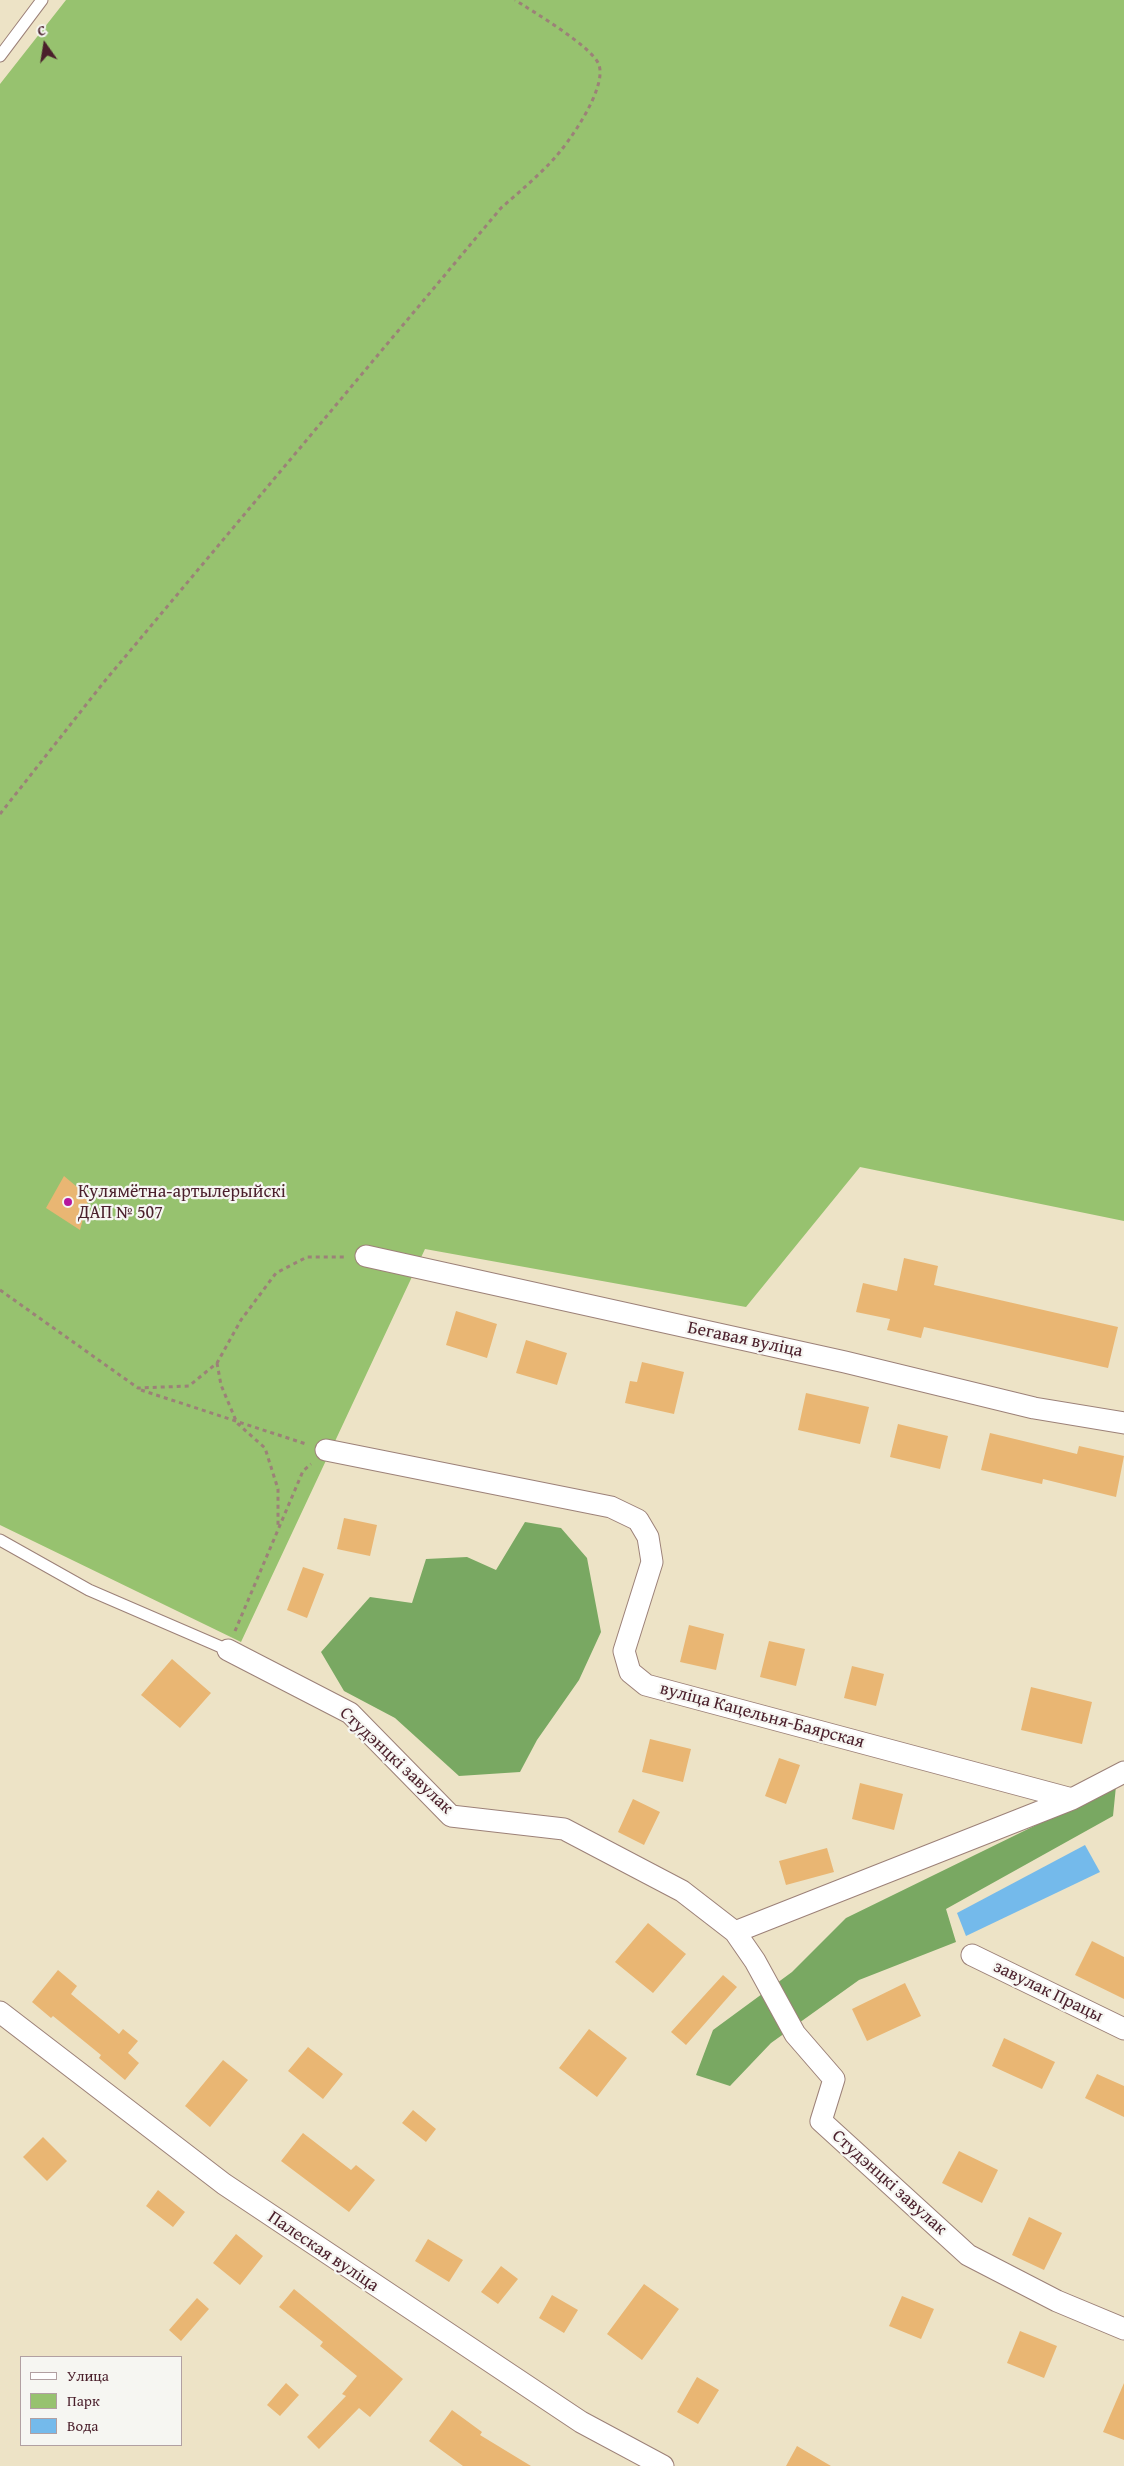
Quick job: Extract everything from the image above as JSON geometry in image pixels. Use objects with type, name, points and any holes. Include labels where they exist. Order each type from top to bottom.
[{"type":"street","name":"Бегавая вуліца","points":[[366,1256],[845,1362],[1034,1408],[1124,1423]]},
{"type":"street","name":"вуліца Кацельня-Баярская","points":[[326,1450],[611,1507],[638,1520],[648,1537],[652,1562],[624,1651],[630,1672],[646,1685],[1072,1799]]},
{"type":"street","name":"Студэнцкі завулак","points":[[228,1650],[350,1713],[451,1816],[564,1829],[682,1891],[735,1932],[755,1961],[794,2034],[834,2079],[821,2121],[968,2255],[1056,2301],[1124,2329]]},
{"type":"street","points":[[735,1932],[1072,1799],[1124,1772]]},
{"type":"street","name":"завулак Працы","points":[[972,1955],[1124,2029]]},
{"type":"street","name":"Палеская вуліца","points":[[0,2012],[224,2184],[581,2422],[663,2466]]},
{"type":"lane","points":[[0,56],[42,0]]},
{"type":"lane","points":[[0,1540],[89,1590],[228,1650]]},
{"type":"path","points":[[0,814],[104,682],[501,208],[552,161],[584,117],[599,86],[599,65],[588,50],[515,0]]},
{"type":"path","points":[[138,1388],[189,1386],[217,1363],[241,1320],[276,1273],[307,1257],[366,1256]]},
{"type":"path","points":[[0,1290],[138,1388],[237,1423],[326,1450]]},
{"type":"path","points":[[217,1363],[221,1385],[237,1423],[264,1448],[278,1489],[278,1526]]},
{"type":"path","points":[[228,1650],[278,1526],[303,1470],[326,1450]]},
{"type":"green space","points":[[66,0],[1124,0],[1124,1221],[860,1167],[746,1307],[425,1249],[241,1642],[0,1525],[0,84]]},
{"type":"green space","points":[[525,1522],[561,1528],[587,1558],[601,1632],[579,1680],[537,1740],[520,1772],[459,1776],[395,1718],[344,1691],[321,1652],[370,1597],[412,1603],[426,1559],[467,1557],[496,1570]]},
{"type":"green space","points":[[1116,1786],[1113,1816],[946,1909],[956,1942],[859,1980],[771,2043],[730,2086],[696,2075],[713,2030],[792,1972],[846,1918]]},
{"type":"water","points":[[1085,1845],[1100,1872],[966,1936],[957,1913]]},
{"type":"building","name":"Кулямётна-артылерыйскі ДАП № 507","points":[[64,1176],[89,1197],[80,1230],[46,1208]]},
{"type":"building","points":[[904,1258],[938,1266],[934,1285],[1118,1327],[1108,1368],[924,1327],[921,1338],[887,1330],[890,1319],[856,1312],[863,1283],[897,1291]]},
{"type":"building","points":[[456,1311],[497,1324],[487,1358],[446,1345]]},
{"type":"building","points":[[526,1340],[567,1353],[557,1385],[516,1373]]},
{"type":"building","points":[[642,1362],[684,1372],[674,1414],[625,1403],[630,1381],[637,1382]]},
{"type":"building","points":[[806,1393],[869,1407],[860,1444],[798,1430]]},
{"type":"building","points":[[898,1424],[948,1436],[940,1469],[890,1457]]},
{"type":"building","points":[[990,1433],[1077,1454],[1079,1446],[1124,1456],[1116,1497],[1043,1479],[1042,1484],[981,1470]]},
{"type":"building","points":[[344,1518],[377,1525],[370,1556],[337,1549]]},
{"type":"building","points":[[303,1567],[324,1574],[307,1618],[287,1610]]},
{"type":"building","points":[[689,1625],[724,1634],[716,1670],[680,1662]]},
{"type":"building","points":[[769,1641],[805,1649],[796,1686],[760,1677]]},
{"type":"building","points":[[172,1659],[211,1693],[180,1728],[141,1695]]},
{"type":"building","points":[[852,1666],[884,1674],[876,1706],[844,1698]]},
{"type":"building","points":[[1031,1687],[1092,1702],[1082,1744],[1021,1730]]},
{"type":"building","points":[[650,1739],[691,1749],[683,1782],[642,1772]]},
{"type":"building","points":[[779,1758],[800,1765],[786,1804],[765,1796]]},
{"type":"building","points":[[860,1783],[903,1794],[894,1830],[852,1819]]},
{"type":"building","points":[[633,1799],[660,1812],[644,1845],[618,1832]]},
{"type":"building","points":[[827,1848],[834,1872],[786,1885],[779,1861]]},
{"type":"building","points":[[648,1923],[686,1954],[653,1993],[615,1962]]},
{"type":"building","points":[[1092,1941],[1124,1957],[1124,1999],[1075,1975]]},
{"type":"building","points":[[58,1970],[77,1986],[71,1994],[119,2034],[123,2029],[138,2041],[128,2053],[139,2063],[125,2080],[99,2058],[101,2055],[53,2016],[51,2018],[32,2002]]},
{"type":"building","points":[[723,1975],[737,1987],[686,2045],[671,2032]]},
{"type":"building","points":[[905,1983],[921,2016],[867,2041],[852,2009]]},
{"type":"building","points":[[589,2029],[627,2058],[597,2097],[559,2068]]},
{"type":"building","points":[[1004,2038],[1055,2062],[1042,2089],[992,2066]]},
{"type":"building","points":[[308,2047],[343,2074],[323,2099],[288,2071]]},
{"type":"building","points":[[223,2060],[248,2080],[210,2127],[185,2106]]},
{"type":"building","points":[[1097,2074],[1124,2086],[1124,2117],[1085,2098]]},
{"type":"building","points":[[413,2110],[436,2129],[426,2142],[402,2123]]},
{"type":"building","points":[[303,2133],[351,2170],[356,2165],[375,2180],[349,2212],[281,2161]]},
{"type":"building","points":[[43,2137],[67,2161],[47,2181],[23,2157]]},
{"type":"building","points":[[959,2151],[998,2170],[982,2203],[942,2183]]},
{"type":"building","points":[[158,2190],[185,2212],[173,2227],[146,2206]]},
{"type":"building","points":[[1029,2217],[1062,2233],[1044,2270],[1012,2255]]},
{"type":"building","points":[[236,2234],[263,2256],[240,2285],[213,2263]]},
{"type":"building","points":[[428,2239],[463,2260],[449,2282],[415,2261]]},
{"type":"building","points":[[501,2266],[518,2279],[498,2304],[481,2292]]},
{"type":"building","points":[[644,2284],[679,2309],[642,2360],[607,2334]]},
{"type":"building","points":[[294,2289],[403,2379],[370,2417],[359,2408],[319,2449],[307,2437],[346,2396],[342,2394],[357,2376],[320,2346],[323,2342],[279,2307]]},
{"type":"building","points":[[552,2295],[578,2310],[564,2333],[539,2318]]},
{"type":"building","points":[[902,2296],[934,2309],[921,2339],[889,2326]]},
{"type":"building","points":[[197,2298],[209,2309],[181,2341],[169,2330]]},
{"type":"building","points":[[1020,2331],[1057,2346],[1044,2378],[1007,2363]]},
{"type":"building","points":[[697,2377],[719,2390],[698,2424],[677,2412]]},
{"type":"building","points":[[286,2383],[299,2395],[280,2416],[267,2405]]},
{"type":"building","points":[[1124,2383],[1124,2440],[1103,2432]]},
{"type":"building","points":[[452,2410],[482,2432],[480,2435],[531,2466],[463,2466],[429,2441]]},
{"type":"building","points":[[797,2446],[831,2466],[786,2466]]},
{"type":"place","name":"Кулямётна-артылерыйскі ДАП № 507","points":[[68,1202]]}]
